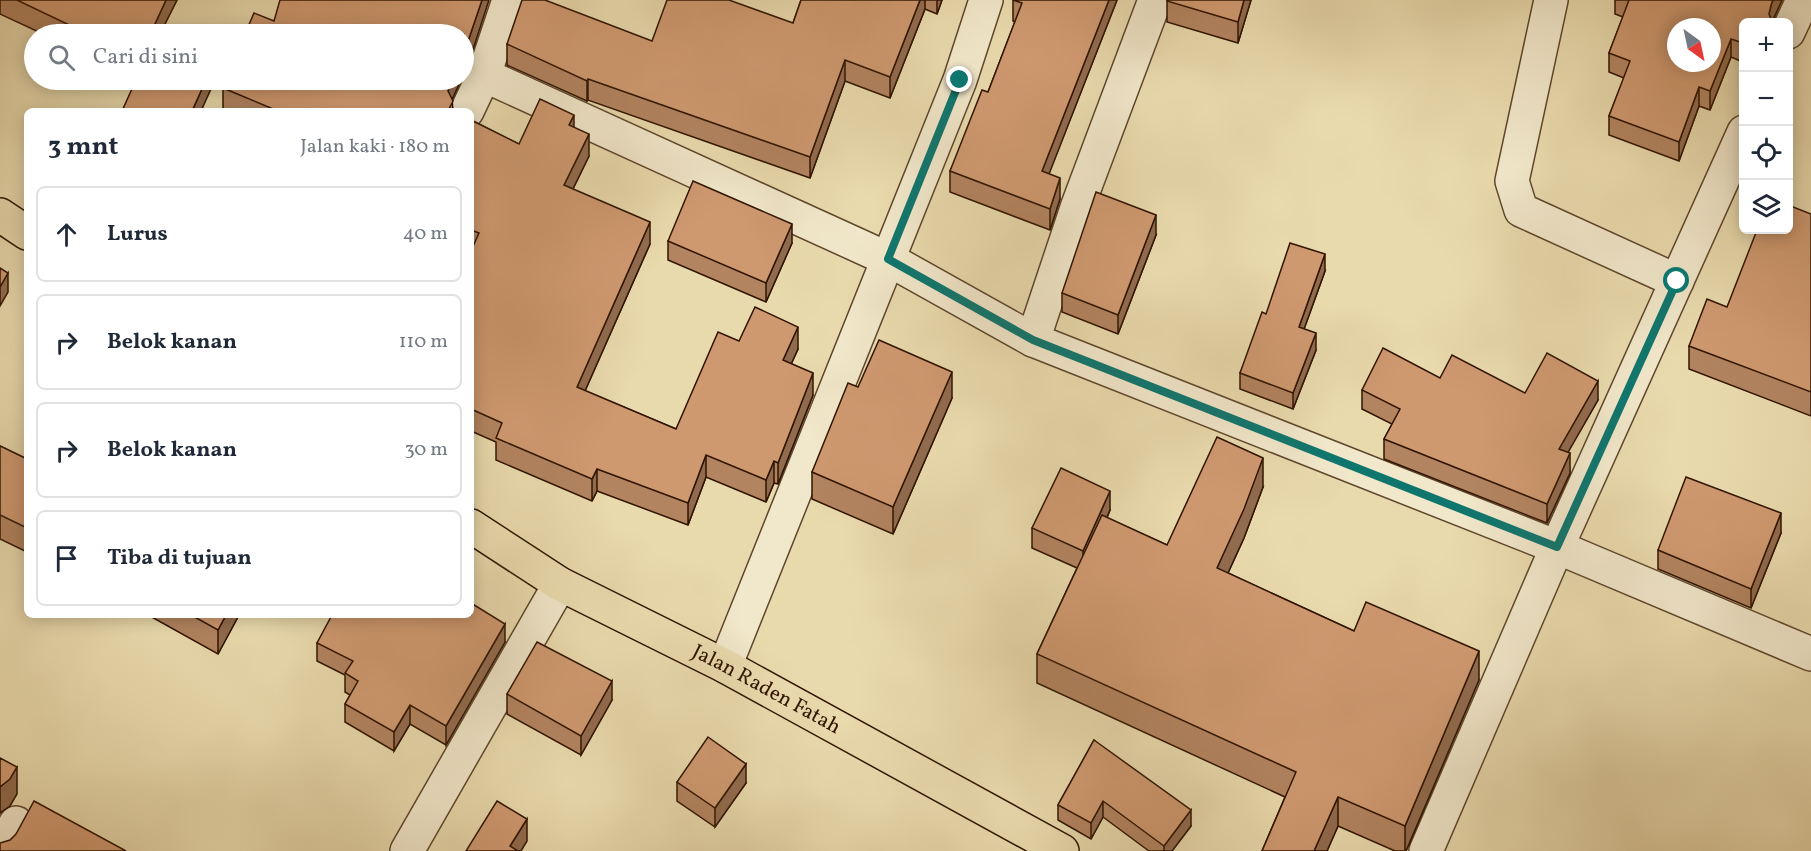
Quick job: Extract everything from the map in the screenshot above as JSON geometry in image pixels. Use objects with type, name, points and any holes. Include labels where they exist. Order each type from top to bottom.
[{"type":"highway","points":[[0,215],[24,231]]},
{"type":"highway","name":"Jalan Raden Fatah","points":[[474,528],[560,584],[726,666],[1062,851]]},
{"type":"street","points":[[468,108],[484,75],[509,0]]},
{"type":"street","points":[[726,666],[960,80],[986,0]]},
{"type":"street","points":[[1033,340],[1078,205],[1155,0]]},
{"type":"street","points":[[1551,0],[1512,181],[1521,210],[1677,281]]},
{"type":"street","points":[[1793,21],[1803,0]]},
{"type":"street","points":[[484,75],[888,259],[1033,340],[1557,547],[1811,654]]},
{"type":"street","points":[[1426,851],[1557,547],[1739,141]]},
{"type":"street","points":[[407,851],[560,584]]},
{"type":"building","points":[[17,0],[166,0],[155,24],[67,24]]},
{"type":"building","points":[[280,0],[482,0],[474,24],[249,24],[254,13],[274,21]]},
{"type":"building","points":[[522,0],[545,0],[652,41],[667,0],[729,0],[793,23],[801,0],[920,0],[890,77],[845,60],[810,157],[588,79],[587,81],[507,44]]},
{"type":"building","points":[[1013,0],[1109,0],[1042,171],[1060,178],[1050,209],[950,171],[982,90],[988,92],[1022,3]]},
{"type":"building","points":[[1167,0],[1244,0],[1238,22]]},
{"type":"building","points":[[1629,0],[1773,0],[1769,14],[1770,18],[1739,18],[1739,42],[1731,39],[1721,64],[1721,18],[1667,18],[1667,72],[1718,72],[1710,91],[1699,87],[1679,142],[1609,116],[1630,61],[1609,53]]},
{"type":"building","points":[[131,90],[201,90],[193,108],[123,108]]},
{"type":"building","points":[[228,90],[448,90],[453,101],[450,108],[271,108]]},
{"type":"building","points":[[540,99],[574,115],[569,125],[589,134],[564,185],[650,222],[577,387],[676,429],[718,332],[739,341],[755,307],[798,327],[783,360],[813,373],[778,463],[774,461],[766,480],[706,455],[688,503],[597,469],[592,479],[496,438],[502,423],[474,410],[474,244],[479,233],[474,231],[474,122],[519,144]]},
{"type":"building","points":[[693,181],[792,224],[766,283],[668,241]]},
{"type":"building","points":[[1096,192],[1156,215],[1118,315],[1062,293]]},
{"type":"building","points":[[1793,207],[1811,214],[1811,392],[1689,346],[1707,299],[1727,307],[1755,234],[1793,234]]},
{"type":"building","points":[[1290,243],[1325,254],[1299,327],[1316,333],[1293,393],[1240,373],[1262,312],[1266,314]]},
{"type":"building","points":[[0,268],[8,273],[0,287]]},
{"type":"building","points":[[879,340],[952,372],[893,507],[812,472],[848,383],[858,387]]},
{"type":"building","points":[[1383,348],[1440,378],[1452,355],[1525,393],[1547,353],[1598,381],[1559,449],[1570,453],[1547,504],[1384,439],[1400,409],[1362,390]]},
{"type":"building","points":[[1217,437],[1263,458],[1244,509],[1217,568],[1354,631],[1366,602],[1479,651],[1405,826],[1338,797],[1314,851],[1262,851],[1296,772],[1037,654],[1102,515],[1167,545]]},
{"type":"building","points":[[0,446],[24,458],[24,527],[0,515]]},
{"type":"building","points":[[1061,468],[1110,491],[1083,551],[1032,528]]},
{"type":"building","points":[[1686,477],[1781,513],[1751,589],[1658,550]]},
{"type":"building","points":[[474,605],[505,624],[446,726],[410,705],[394,732],[345,704],[358,681],[345,673],[353,661],[317,643],[330,618],[474,618]]},
{"type":"building","points":[[196,618],[224,618],[218,630]]},
{"type":"building","points":[[537,642],[612,681],[581,736],[507,694]]},
{"type":"building","points":[[708,737],[746,764],[715,808],[677,782]]},
{"type":"building","points":[[1094,740],[1191,810],[1164,846],[1103,801],[1091,823],[1058,805]]},
{"type":"building","points":[[0,758],[17,767],[10,779],[0,787]]},
{"type":"building","points":[[34,801],[126,851],[0,851],[0,843],[10,840],[16,834]]},
{"type":"building","points":[[497,801],[527,819],[510,846],[518,851],[466,851]]},
{"type":"route","points":[[960,80],[888,259],[1033,340],[1557,547],[1677,281]]}]
